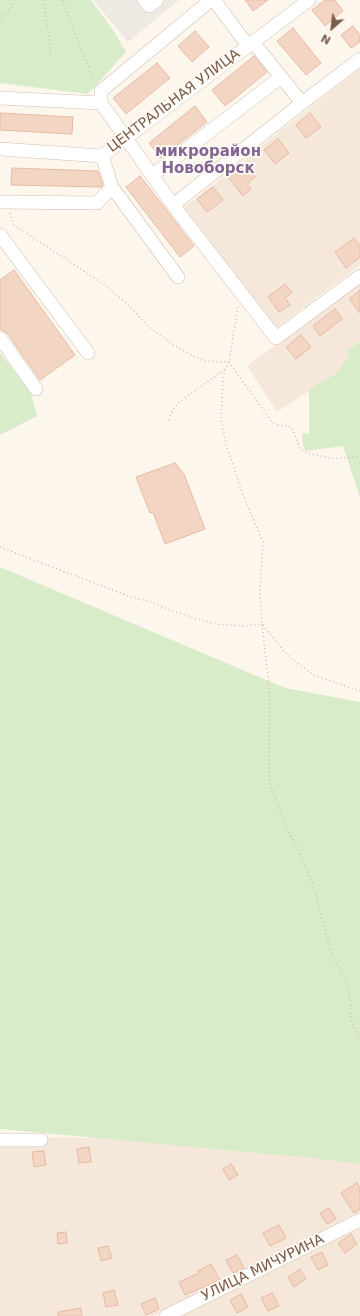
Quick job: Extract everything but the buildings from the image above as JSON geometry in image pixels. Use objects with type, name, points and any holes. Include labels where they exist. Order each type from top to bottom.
[{"type":"street","points":[[144,0],[149,6],[157,0]]},
{"type":"street","points":[[302,103],[281,77],[212,0],[101,91],[101,103],[173,204],[276,338],[360,276]]},
{"type":"street","name":"ЦЕНТРАЛЬНАЯ УЛИЦА","points":[[0,149],[102,156],[309,0]]},
{"type":"street","points":[[173,204],[360,59]]},
{"type":"street","points":[[153,175],[281,77]]},
{"type":"street","points":[[0,98],[101,103]]},
{"type":"street","points":[[102,156],[112,187],[178,277]]},
{"type":"street","points":[[4,202],[97,203],[112,187]]},
{"type":"street","points":[[0,235],[88,353]]},
{"type":"street","points":[[0,338],[36,389]]},
{"type":"street","points":[[0,1140],[41,1140]]},
{"type":"street","name":"УЛИЦА МИЧУРИНА","points":[[166,1316],[360,1220]]},
{"type":"path","points":[[0,19],[12,7],[14,0]]},
{"type":"path","points":[[44,0],[51,54]]},
{"type":"path","points":[[62,0],[101,103]]},
{"type":"path","points":[[4,202],[12,220],[20,229],[105,285],[126,303],[156,333],[197,358],[205,361],[229,362]]},
{"type":"path","points":[[169,420],[172,411],[178,403],[224,369],[229,362],[240,293]]},
{"type":"path","points":[[229,362],[272,422],[292,428],[300,449],[307,453],[334,460],[360,456]]},
{"type":"path","points":[[224,369],[221,398],[221,420],[226,444],[244,498],[262,542],[260,591],[270,696],[268,760],[270,785],[286,826],[306,866],[332,954],[347,984],[351,1003],[350,1015],[355,1030],[360,1036]]},
{"type":"path","points":[[0,547],[130,597],[148,601],[194,618],[216,624],[244,626],[262,624]]},
{"type":"path","points":[[262,624],[292,659],[314,674],[360,691]]},
{"type":"shaded area","points":[[93,0],[179,0],[128,42]]},
{"type":"shaded area","points":[[360,68],[360,265],[272,331],[182,209]]},
{"type":"shaded area","points":[[360,283],[360,341],[347,351],[349,354],[337,373],[277,412],[247,366]]},
{"type":"shaded area","points":[[0,1137],[293,1140],[360,1153],[360,1212],[153,1316],[0,1316]]},
{"type":"shaded area","points":[[360,1225],[360,1316],[176,1316]]},
{"type":"green space","points":[[0,0],[91,0],[115,33],[126,52],[88,94],[0,83]]},
{"type":"green space","points":[[360,341],[360,497],[343,446],[305,451],[302,441],[303,433],[309,434],[309,390],[337,373],[349,355],[347,351]]},
{"type":"green space","points":[[0,353],[31,393],[37,416],[0,435]]},
{"type":"green space","points":[[0,567],[285,688],[360,702],[360,1164],[312,1158],[0,1129]]},
{"type":"district","name":"микрорайон Новоборск","points":[[208,160]]}]
